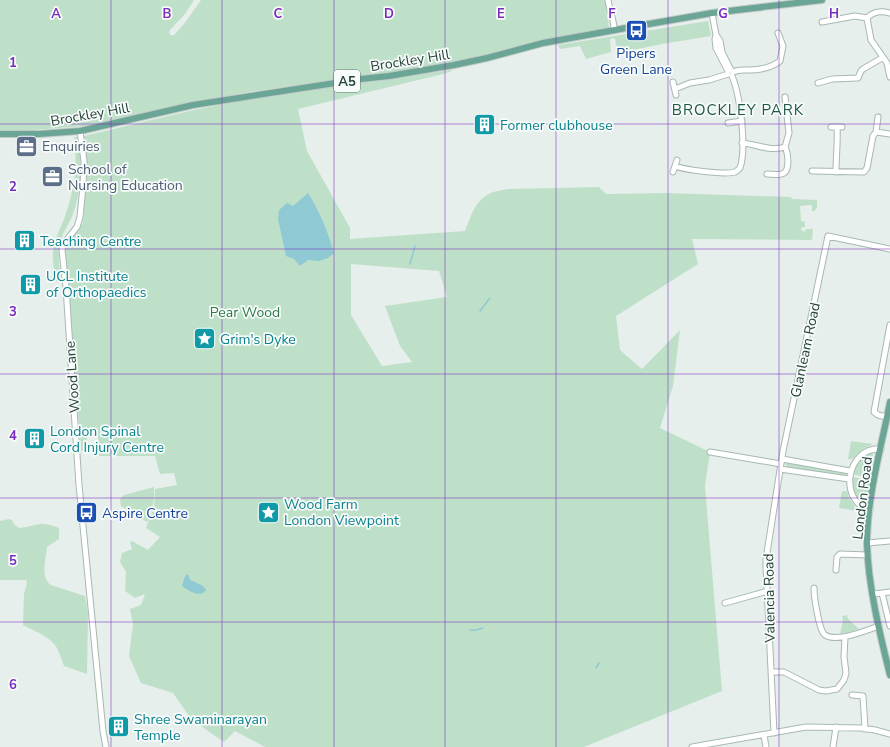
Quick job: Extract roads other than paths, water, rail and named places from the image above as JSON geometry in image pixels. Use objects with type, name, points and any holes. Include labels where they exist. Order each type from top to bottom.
[{"type":"main road","name":"Brockley Hill","points":[[0,134],[39,134],[80,131],[193,105],[454,65],[543,43],[614,30],[712,13],[822,0]]},
{"type":"main road","name":"London Road","points":[[890,402],[888,426],[881,449],[870,510],[868,543],[869,572],[879,626],[890,672]]},
{"type":"street","points":[[608,0],[614,30]]},
{"type":"street","points":[[828,28],[825,21],[855,16],[867,18],[873,13],[884,11],[890,12]]},
{"type":"street","points":[[675,166],[685,170],[711,172],[736,171],[740,165],[742,122],[736,85],[717,51],[712,13]]},
{"type":"street","points":[[867,18],[871,40],[888,66],[890,77]]},
{"type":"street","points":[[675,89],[690,83],[709,80],[741,69],[757,70],[780,61],[782,46],[778,33]]},
{"type":"street","points":[[818,83],[832,79],[858,78],[863,69],[882,58]]},
{"type":"street","points":[[673,82],[676,95]]},
{"type":"street","points":[[767,174],[782,174],[785,172],[787,167],[787,153],[785,147],[789,132],[786,97]]},
{"type":"street","points":[[812,171],[862,173],[865,171],[867,168],[873,136],[876,132],[878,116]]},
{"type":"street","points":[[728,123],[742,122]]},
{"type":"street","points":[[836,127],[838,143],[836,150],[836,172]]},
{"type":"street","name":"Wood Lane","points":[[80,131],[84,161],[80,218],[77,227],[64,243],[62,250],[66,287],[79,485],[102,723],[106,747]]},
{"type":"street","points":[[876,132],[890,134]]},
{"type":"street","points":[[742,143],[761,148],[785,147]]},
{"type":"street","points":[[673,172],[677,160]]},
{"type":"street","name":"Glanleam Road","points":[[781,464],[828,236],[890,249]]},
{"type":"street","points":[[888,418],[874,412],[890,325]]},
{"type":"street","points":[[870,510],[863,508],[855,500],[851,491],[849,479],[850,471],[856,461],[863,455],[872,449],[881,449]]},
{"type":"street","points":[[710,452],[781,464],[849,479]]},
{"type":"street","points":[[781,464],[850,471]]},
{"type":"street","name":"Valencia Road","points":[[774,733],[766,559],[781,464]]},
{"type":"street","points":[[868,543],[890,542]]},
{"type":"street","points":[[836,570],[837,557],[840,554],[868,555]]},
{"type":"street","points":[[814,588],[817,613],[825,635],[829,637],[846,637],[879,626]]},
{"type":"street","points":[[725,603],[768,591]]},
{"type":"street","points":[[873,594],[890,592]]},
{"type":"street","points":[[882,593],[890,626]]},
{"type":"street","points":[[772,672],[784,672],[819,690],[826,691],[837,689],[844,680],[846,673],[844,657],[846,637]]},
{"type":"street","points":[[852,695],[863,696],[865,729]]},
{"type":"street","points":[[692,747],[806,727],[865,729],[890,734]]},
{"type":"street","points":[[833,747],[836,727]]},
{"type":"street","points":[[764,735],[766,747]]},
{"type":"water","points":[[308,193],[323,222],[334,253],[328,258],[319,261],[308,260],[300,266],[294,259],[286,256],[278,219],[279,210],[287,203],[293,206]]},
{"type":"water","points":[[188,574],[190,580],[205,588],[206,590],[203,593],[194,593],[182,586],[185,576]]},
{"type":"waterway","points":[[410,264],[415,246]]},
{"type":"waterway","points":[[480,311],[490,298]]},
{"type":"waterway","points":[[470,630],[483,628]]},
{"type":"waterway","points":[[596,668],[599,663]]},
{"type":"place","name":"Pipers Green Lane","points":[[636,31]]},
{"type":"place","name":"Former clubhouse","points":[[484,125]]},
{"type":"place","name":"Enquiries","points":[[27,146]]},
{"type":"place","name":"School of Nursing Education","points":[[52,177]]},
{"type":"place","name":"Teaching Centre","points":[[25,241]]},
{"type":"place","name":"UCL Institute of Orthopaedics","points":[[31,284]]},
{"type":"place","name":"Grim's Dyke","points":[[205,339]]},
{"type":"place","name":"London Spinal Cord Injury Centre","points":[[35,439]]},
{"type":"place","name":"Wood Farm London Viewpoint","points":[[269,512]]},
{"type":"place","name":"Aspire Centre","points":[[86,513]]},
{"type":"place","name":"Shree Swaminarayan Temple","points":[[119,727]]},
{"type":"district","name":"BROCKLEY PARK","points":[[738,110]]},
{"type":"park label","name":"Pear Wood","points":[[245,312]]}]
